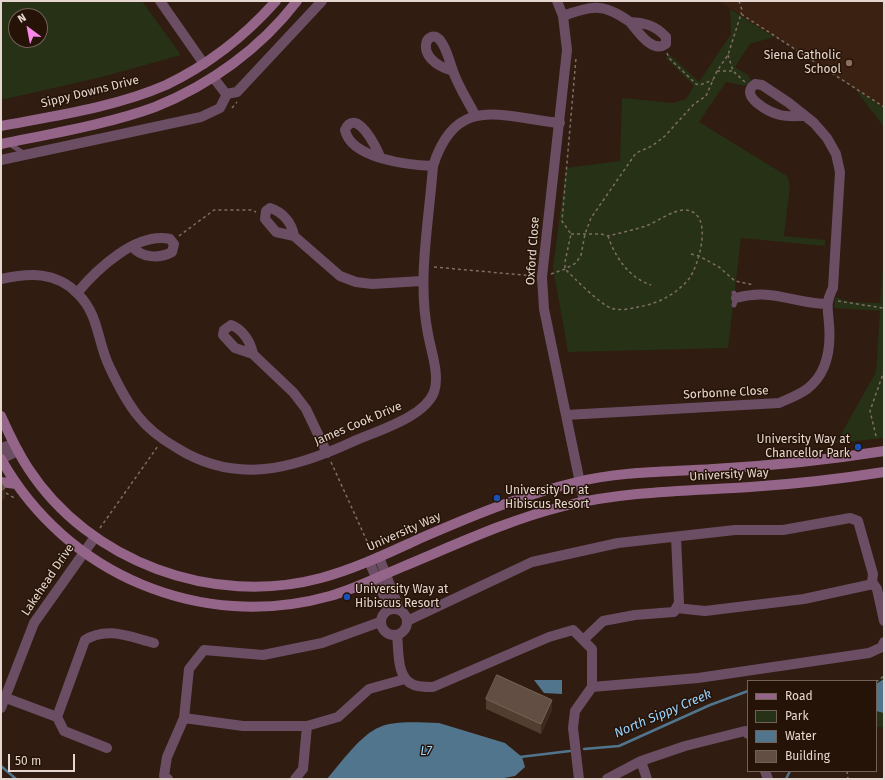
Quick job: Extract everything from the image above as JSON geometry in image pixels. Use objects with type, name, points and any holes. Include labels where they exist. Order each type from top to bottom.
[{"type":"main road","name":"Sippy Downs Drive","points":[[1,126],[123,100],[165,85],[204,64],[243,35],[276,1]]},
{"type":"main road","points":[[4,143],[138,112],[170,100],[213,77],[233,64],[261,40],[297,1]]},
{"type":"main road","points":[[204,64],[213,77]]},
{"type":"main road","name":"University Way","points":[[1,416],[16,447],[29,469],[54,500],[68,514],[95,536],[129,557],[173,576],[222,586],[261,587],[300,583],[330,576],[374,559],[497,506],[540,491],[580,481],[622,475],[807,462],[884,451]]},
{"type":"main road","name":"University Way","points":[[1,459],[16,484],[56,530],[83,552],[105,567],[151,589],[191,600],[236,606],[284,605],[331,596],[376,579],[503,525],[543,512],[584,502],[650,492],[782,485],[884,472]]},
{"type":"main road","points":[[1,482],[16,484]]},
{"type":"street","points":[[160,1],[204,64]]},
{"type":"street","points":[[213,77],[222,91],[227,94],[237,92],[322,1]]},
{"type":"street","name":"Oxford Close","points":[[557,1],[563,16],[567,50],[542,277],[544,309],[584,502]]},
{"type":"street","points":[[563,16],[592,7],[605,8],[614,11],[630,22],[650,43],[655,46],[663,46],[666,44],[666,37],[654,26],[630,22]]},
{"type":"street","points":[[453,71],[475,115]]},
{"type":"street","name":"Sorbonne Close","points":[[566,415],[779,403],[806,389],[818,379],[824,367],[829,344],[829,325],[826,304],[832,288],[840,172],[832,146],[821,130],[805,116],[762,85],[755,84],[751,87]]},
{"type":"street","points":[[751,87],[749,93],[752,100],[774,112],[782,115],[805,116]]},
{"type":"street","points":[[1,160],[201,117],[220,108],[227,94]]},
{"type":"street","name":"James Cook Drive","points":[[1,279],[22,275],[43,275],[53,277],[77,293],[87,305],[96,321],[108,364],[123,394],[138,417],[163,440],[190,456],[220,467],[252,471],[292,465],[327,453],[413,415],[430,400],[436,384],[436,375],[426,323],[422,281],[433,166],[439,149],[449,132],[464,120],[475,115],[489,114],[560,123]]},
{"type":"street","points":[[380,157],[394,162],[433,166]]},
{"type":"street","points":[[294,236],[292,228],[286,218],[276,210],[270,208],[266,211],[264,215],[268,224],[276,232],[294,236],[327,267],[340,276],[356,282],[372,284],[422,281]]},
{"type":"street","points":[[77,293],[92,274],[112,258],[132,246],[162,238],[172,241],[174,248],[172,252],[159,256],[150,256],[136,252],[132,246]]},
{"type":"street","points":[[735,299],[747,295],[768,294],[800,302],[826,304]]},
{"type":"street","points":[[253,354],[301,401],[327,453]]},
{"type":"street","points":[[1,448],[16,447]]},
{"type":"street","points":[[1,459],[16,447]]},
{"type":"street","points":[[407,621],[532,562],[618,543],[735,530],[783,530],[850,518],[858,522],[872,574],[872,582],[877,589],[884,621]]},
{"type":"street","name":"Lakehead Drive","points":[[1,708],[34,623],[95,536]]},
{"type":"street","points":[[583,640],[603,621],[635,615],[674,612],[679,603],[676,537]]},
{"type":"street","points":[[374,559],[376,579],[386,601],[393,610],[405,616],[407,621],[404,630],[397,635],[384,632],[380,622],[381,616],[393,610],[397,603],[386,574],[374,559]]},
{"type":"street","points":[[676,608],[705,611],[804,599],[874,584]]},
{"type":"street","points":[[168,779],[164,776],[168,757],[184,718],[189,669],[204,650],[263,655],[322,643],[380,622]]},
{"type":"street","points":[[397,635],[400,667],[405,679],[414,685],[433,688],[549,637],[573,630],[592,649],[592,687],[575,711],[573,728],[579,779]]},
{"type":"street","points":[[57,717],[84,640],[95,633],[115,633],[154,643]]},
{"type":"street","points":[[592,687],[698,678],[869,653],[882,647],[884,642]]},
{"type":"street","points":[[184,718],[243,726],[307,726],[338,717],[369,689],[405,679]]},
{"type":"street","points":[[6,698],[57,717],[64,731],[106,748]]},
{"type":"street","points":[[295,779],[303,769],[307,726]]},
{"type":"street","points":[[607,779],[641,761],[693,744],[745,731],[747,733]]},
{"type":"street","points":[[641,761],[647,779]]},
{"type":"lane","points":[[4,143],[28,155]]},
{"type":"path","points":[[424,266],[542,277],[565,269],[576,263],[581,255],[585,234],[591,218],[636,153],[652,146],[665,136],[694,104],[706,96],[712,80],[728,56],[742,14],[739,1]]},
{"type":"path","points":[[742,14],[884,107]]},
{"type":"path","points":[[663,46],[669,58],[696,84],[700,85],[712,80]]},
{"type":"path","points":[[571,234],[601,234],[608,236],[647,225],[684,210],[692,212],[699,219],[702,227],[702,244],[696,267],[688,280],[671,295],[648,306],[622,309],[611,308],[602,303],[565,269],[571,234],[562,221],[576,54]]},
{"type":"path","points":[[728,56],[733,71],[751,87]]},
{"type":"path","points":[[717,71],[733,71]]},
{"type":"path","points":[[228,111],[239,100]]},
{"type":"path","points":[[172,241],[214,210],[251,210],[264,215]]},
{"type":"path","points":[[608,236],[612,247],[628,271],[642,282],[651,285]]},
{"type":"path","points":[[884,305],[884,314]]},
{"type":"path","points":[[876,436],[870,412],[884,372]]},
{"type":"path","points":[[95,536],[163,440]]},
{"type":"path","points":[[327,453],[374,559]]},
{"type":"shaded area","name":"Siena Catholic School","points":[[718,1],[884,1],[884,108],[741,15]]},
{"type":"green space","points":[[1,1],[142,1],[181,55],[102,77],[1,100]]},
{"type":"green space","points":[[730,9],[774,37],[750,44],[735,67],[748,75],[751,81],[745,86],[726,82],[699,122],[787,176],[790,185],[784,236],[825,240],[825,246],[741,238],[728,348],[568,352],[553,268],[566,168],[620,161],[622,98],[673,103],[686,99],[694,86],[666,58],[669,54],[699,82],[731,34]]},
{"type":"green space","points":[[855,89],[884,108],[884,127]]},
{"type":"green space","points":[[884,255],[884,438],[836,443],[876,372],[880,311],[834,308],[835,297],[851,302],[880,303]]},
{"type":"green space","points":[[884,677],[884,728],[877,726],[877,683]]},
{"type":"water","points":[[884,679],[884,713],[877,711],[877,683]]},
{"type":"water","points":[[534,680],[562,680],[562,694],[544,693]]},
{"type":"water","name":"L7","points":[[394,723],[439,723],[505,743],[522,757],[525,767],[515,776],[504,778],[327,779],[358,743],[380,727]]},
{"type":"building","points":[[1,482],[5,488],[1,491]]},
{"type":"building","points":[[497,675],[552,700],[541,724],[486,699]]},
{"type":"waterway","name":"North Sippy Creek","points":[[584,749],[619,746],[710,705],[747,691]]},
{"type":"waterway","name":"North Sippy Creek","points":[[520,757],[570,751]]},
{"type":"waterway","points":[[1,766],[16,779]]},
{"type":"waterway","points":[[786,779],[790,772]]},
{"type":"place","name":"Siena Catholic School","points":[[849,63]]},
{"type":"place","name":"University Way at Chancellor Park","points":[[858,447]]},
{"type":"place","name":"University Dr at Hibiscus Resort","points":[[497,498]]},
{"type":"place","name":"University Way at Hibiscus Resort","points":[[347,597]]}]
